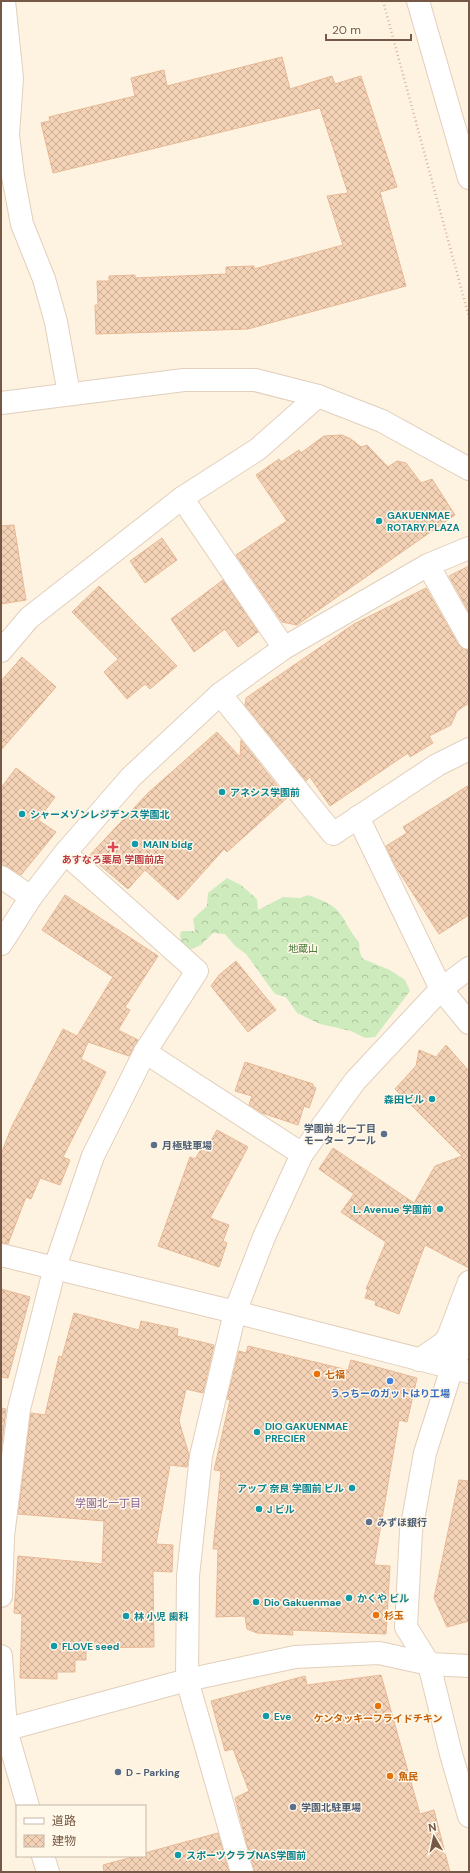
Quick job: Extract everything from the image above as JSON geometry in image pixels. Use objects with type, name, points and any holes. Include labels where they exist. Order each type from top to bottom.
[{"type":"street","points":[[4,1],[12,78],[8,135],[12,176],[22,224],[44,279],[56,322],[69,394]]},
{"type":"street","points":[[418,1],[469,178]]},
{"type":"street","points":[[1,403],[184,380],[256,380],[318,396],[382,422],[469,469]]},
{"type":"street","points":[[1,651],[29,618],[182,498],[258,449],[318,396]]},
{"type":"street","points":[[182,498],[284,648]]},
{"type":"street","points":[[1,944],[31,897],[65,853],[131,777],[220,694],[284,648],[428,565],[469,548]]},
{"type":"street","points":[[428,565],[469,638]]},
{"type":"street","points":[[220,694],[333,834],[437,765],[469,749]]},
{"type":"street","points":[[358,817],[440,989],[469,1023]]},
{"type":"street","points":[[1,1596],[2,1536],[19,1409],[55,1267],[93,1156],[145,1052],[197,971],[65,853]]},
{"type":"street","points":[[1,877],[31,897]]},
{"type":"street","points":[[242,1872],[187,1680],[188,1576],[201,1456],[235,1312],[264,1237],[302,1154],[355,1081],[440,989],[469,968]]},
{"type":"street","points":[[145,1052],[302,1154]]},
{"type":"street","points":[[1,1255],[235,1312],[460,1370]]},
{"type":"street","points":[[419,1360],[445,1342],[469,1282]]},
{"type":"street","points":[[469,1326],[460,1370],[425,1453],[411,1531],[406,1627],[429,1664],[451,1754],[469,1816]]},
{"type":"street","points":[[3,1730],[187,1680],[296,1657],[379,1653],[429,1664],[469,1666]]},
{"type":"street","points":[[1,1656],[3,1730],[28,1805]]},
{"type":"street","points":[[43,1857],[48,1872]]},
{"type":"path","points":[[383,1],[469,317]]},
{"type":"green space","name":"地蔵山","points":[[227,878],[241,885],[257,899],[258,910],[283,897],[300,898],[308,895],[334,907],[343,917],[359,942],[360,953],[363,959],[390,970],[405,980],[410,991],[375,1037],[365,1038],[351,1031],[320,1024],[297,1013],[286,997],[275,994],[246,954],[235,946],[225,934],[213,933],[201,945],[189,950],[181,944],[180,934],[182,931],[195,931],[193,919],[207,906],[208,893]]},
{"type":"building","points":[[282,57],[290,89],[332,76],[335,84],[361,76],[397,187],[380,192],[406,286],[248,329],[96,334],[95,305],[98,305],[97,281],[109,281],[109,276],[135,275],[135,278],[226,274],[226,267],[254,266],[254,269],[343,245],[327,196],[348,193],[320,108],[53,173],[41,123],[50,121],[49,117],[135,96],[131,78],[164,70],[167,86]]},
{"type":"building","points":[[342,435],[351,439],[361,447],[367,445],[388,467],[397,461],[406,463],[421,483],[432,479],[455,515],[297,625],[282,622],[236,555],[287,521],[256,475],[279,459],[281,462],[299,450],[301,453],[324,436]]},
{"type":"building","points":[[14,525],[26,600],[1,604],[1,526]]},
{"type":"building","points":[[162,538],[177,560],[145,583],[130,561]]},
{"type":"building","points":[[469,566],[469,612],[449,576]]},
{"type":"building","points":[[223,580],[258,632],[238,647],[225,629],[194,652],[171,619]]},
{"type":"building","points":[[99,586],[177,666],[150,689],[145,684],[127,699],[104,672],[118,659],[72,612]]},
{"type":"building","points":[[426,588],[458,644],[463,649],[469,650],[469,703],[457,711],[451,725],[429,736],[433,743],[410,757],[408,753],[330,806],[310,777],[306,781],[245,705],[246,698],[354,624]]},
{"type":"building","points":[[22,657],[56,687],[1,750],[1,681]]},
{"type":"building","points":[[217,732],[240,757],[241,740],[287,798],[227,852],[224,849],[178,900],[145,870],[128,889],[89,856],[148,793]]},
{"type":"building","name":"シャーメゾンレジデンス学園北","points":[[16,768],[55,797],[38,820],[56,832],[21,875],[8,867],[1,865],[1,788]]},
{"type":"building","points":[[469,785],[469,915],[439,934],[394,864],[386,846],[407,833],[403,827]]},
{"type":"building","points":[[65,895],[158,956],[125,1007],[130,1010],[118,1030],[138,1040],[129,1056],[88,1042],[81,1059],[106,1072],[63,1157],[70,1160],[60,1185],[40,1178],[31,1199],[26,1197],[8,1244],[1,1243],[1,1154],[12,1126],[63,1029],[77,1036],[113,977],[42,930]]},
{"type":"building","points":[[236,961],[276,1010],[248,1032],[211,986],[219,975]]},
{"type":"building","points":[[446,1045],[469,1071],[469,1268],[425,1245],[399,1314],[375,1305],[376,1301],[365,1298],[368,1289],[366,1289],[386,1242],[341,1212],[354,1194],[319,1169],[333,1148],[414,1203],[435,1166],[462,1156],[395,1089],[416,1066],[419,1050],[436,1057]]},
{"type":"building","points":[[245,1062],[313,1084],[316,1088],[309,1108],[304,1106],[298,1125],[262,1113],[249,1105],[252,1096],[235,1091]]},
{"type":"building","points":[[217,1130],[248,1147],[210,1218],[229,1225],[223,1241],[227,1243],[219,1267],[158,1246],[190,1157],[195,1159],[203,1146],[207,1148]]},
{"type":"building","points":[[1,1289],[30,1297],[8,1378],[1,1377]]},
{"type":"building","points":[[74,1313],[139,1330],[141,1321],[178,1329],[177,1336],[214,1345],[203,1393],[186,1389],[179,1421],[189,1455],[187,1467],[170,1465],[156,1544],[173,1545],[172,1572],[153,1571],[154,1647],[86,1648],[86,1660],[75,1660],[75,1672],[57,1672],[57,1679],[20,1678],[22,1614],[14,1613],[18,1556],[102,1564],[104,1521],[18,1514],[31,1413],[45,1415],[59,1356],[62,1357]]},
{"type":"building","points":[[248,1346],[348,1370],[351,1360],[417,1378],[407,1422],[399,1420],[374,1565],[390,1566],[386,1634],[292,1630],[293,1635],[257,1633],[247,1629],[245,1616],[216,1617],[218,1549],[213,1549],[221,1471],[214,1470],[230,1400],[227,1399],[239,1351],[246,1353]]},
{"type":"building","points":[[1,1408],[6,1409],[1,1452]]},
{"type":"building","points":[[459,1480],[469,1481],[469,1621],[447,1627],[434,1598]]},
{"type":"building","points":[[381,1675],[420,1814],[434,1810],[450,1872],[254,1872],[235,1798],[249,1791],[233,1749],[225,1751],[211,1701],[305,1676],[307,1685]]},
{"type":"building","name":"スポーツクラブNAS学園前","points":[[218,1833],[229,1872],[104,1872],[103,1865],[132,1857],[146,1857],[146,1853]]},
{"type":"place","name":"GAKUENMAE ROTARY PLAZA","points":[[379,521]]},
{"type":"place","name":"アネシス学園前","points":[[222,792]]},
{"type":"place","name":"シャーメゾンレジデンス学園北","points":[[22,814]]},
{"type":"place","name":"MAIN bldg","points":[[135,844]]},
{"type":"place","name":"あすなろ薬局 学園前店","points":[[113,847]]},
{"type":"place","name":"森田ビル","points":[[432,1099]]},
{"type":"place","name":"学園前 北一丁目 モーター プール","points":[[384,1134]]},
{"type":"place","name":"月極駐車場","points":[[154,1145]]},
{"type":"place","name":"L. Avenue 学園前","points":[[440,1209]]},
{"type":"place","name":"七福","points":[[317,1374]]},
{"type":"place","name":"うっちーのガットはり工場","points":[[390,1381]]},
{"type":"place","name":"DIO GAKUENMAE PRECIER","points":[[257,1432]]},
{"type":"place","name":"アップ 奈良 学園前 ビル","points":[[352,1488]]},
{"type":"place","name":"J ビル","points":[[259,1509]]},
{"type":"place","name":"みずほ銀行","points":[[369,1522]]},
{"type":"place","name":"かくや ビル","points":[[349,1598]]},
{"type":"place","name":"Dio Gakuenmae","points":[[256,1602]]},
{"type":"place","name":"杉玉","points":[[376,1615]]},
{"type":"place","name":"林 小児 歯科","points":[[126,1616]]},
{"type":"place","name":"FLOVE seed","points":[[54,1646]]},
{"type":"place","name":"ケンタッキーフライドチキン","points":[[378,1706]]},
{"type":"place","name":"Eve","points":[[266,1716]]},
{"type":"place","name":"D - Parking","points":[[118,1772]]},
{"type":"place","name":"魚民","points":[[390,1776]]},
{"type":"place","name":"学園北駐車場","points":[[293,1807]]},
{"type":"place","name":"スポーツクラブNAS学園前","points":[[178,1855]]},
{"type":"district","name":"学園北一丁目","points":[[108,1503]]}]
